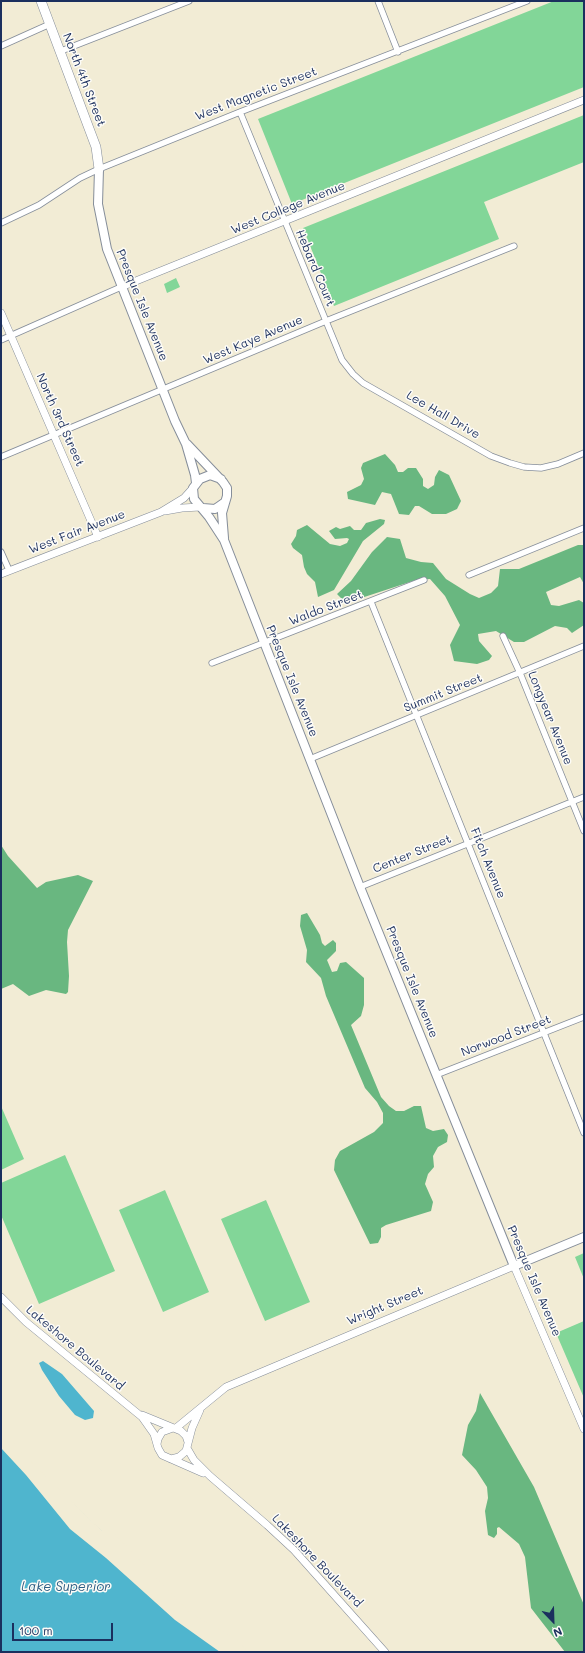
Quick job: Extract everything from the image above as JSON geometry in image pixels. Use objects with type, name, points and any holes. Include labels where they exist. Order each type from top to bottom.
[{"type":"main road","name":"North 4th Street","points":[[41,1],[96,147],[99,169]]},
{"type":"main road","name":"Presque Isle Avenue","points":[[99,169],[98,204],[101,229],[121,287],[175,421],[186,444],[195,475],[194,499],[224,540],[360,887],[514,1266]]},
{"type":"main road","name":"Presque Isle Avenue","points":[[186,444],[221,479],[227,488],[222,513],[224,540]]},
{"type":"main road","name":"West Fair Avenue","points":[[194,486],[206,476],[214,476],[221,479]]},
{"type":"main road","name":"West Fair Avenue","points":[[201,507],[215,509],[222,505],[226,499]]},
{"type":"main road","name":"Wright Street","points":[[514,1266],[584,1237]]},
{"type":"street","points":[[61,51],[189,1]]},
{"type":"street","points":[[378,1],[398,52]]},
{"type":"street","name":"West Magnetic Street","points":[[1,223],[39,205],[80,178],[99,169],[240,112],[527,1]]},
{"type":"street","points":[[1,46],[50,24]]},
{"type":"street","name":"West College Avenue","points":[[1,340],[121,287],[584,100]]},
{"type":"street","name":"Hebard Court","points":[[240,112],[326,321]]},
{"type":"street","name":"West Kaye Avenue","points":[[1,457],[326,321],[514,246]]},
{"type":"street","name":"North 3rd Street","points":[[1,313],[98,537]]},
{"type":"street","name":"Lee Hall Drive","points":[[326,321],[342,360],[363,383],[491,456],[524,467],[541,468],[558,464],[584,453]]},
{"type":"street","name":"West Fair Avenue","points":[[1,574],[161,512],[184,498],[194,486]]},
{"type":"street","name":"West Fair Avenue","points":[[161,512],[182,508],[201,507]]},
{"type":"street","points":[[469,575],[584,528]]},
{"type":"street","points":[[1,552],[9,570]]},
{"type":"street","name":"Waldo Street","points":[[212,663],[424,580]]},
{"type":"street","name":"Fitch Avenue","points":[[371,602],[584,1133]]},
{"type":"street","name":"Longyear Avenue","points":[[503,636],[520,673],[584,831]]},
{"type":"street","name":"Summit Street","points":[[310,759],[584,646]]},
{"type":"street","name":"Center Street","points":[[360,887],[584,797]]},
{"type":"street","name":"Norwood Street","points":[[436,1075],[584,1017]]},
{"type":"street","name":"Wright Street","points":[[157,1446],[160,1434],[166,1430],[174,1428],[201,1408],[221,1390],[514,1266]]},
{"type":"street","name":"Presque Isle Avenue","points":[[514,1266],[584,1429]]},
{"type":"street","name":"Lakeshore Boulevard","points":[[1,1297],[22,1318],[138,1414],[152,1430],[157,1446],[162,1455],[210,1476]]},
{"type":"street","name":"Wright Street","points":[[187,1446],[192,1428],[201,1408]]},
{"type":"street","name":"Lakeshore Boulevard","points":[[138,1414],[174,1428],[184,1434],[187,1446],[194,1460],[294,1550],[385,1652]]},
{"type":"street","points":[[171,1459],[181,1456],[187,1446]]},
{"type":"green space","points":[[554,1],[584,2],[584,87],[292,204],[258,119]]},
{"type":"green space","points":[[584,115],[584,162],[484,202],[499,239],[334,306],[303,228]]},
{"type":"green space","points":[[176,278],[180,287],[167,293],[164,284]]},
{"type":"green space","points":[[385,454],[395,465],[398,472],[403,472],[408,468],[416,468],[423,479],[423,486],[428,489],[434,485],[435,477],[439,470],[449,475],[461,501],[457,509],[446,514],[432,514],[419,506],[415,506],[409,515],[399,514],[391,494],[382,492],[375,505],[348,499],[347,492],[361,485],[364,479],[361,468],[363,463]]},
{"type":"green space","points":[[380,519],[385,520],[384,524],[363,541],[334,590],[318,597],[315,582],[307,574],[302,555],[293,548],[291,544],[296,536],[297,530],[307,525],[330,544],[340,546],[347,543],[349,539],[335,539],[329,531],[336,527],[340,529],[350,526],[354,530],[361,530],[366,523]]},
{"type":"green space","points":[[387,537],[400,539],[406,558],[421,562],[433,563],[446,579],[479,598],[491,593],[498,586],[500,569],[519,569],[578,545],[584,545],[584,584],[580,577],[546,592],[551,605],[559,606],[579,600],[584,603],[584,625],[572,633],[567,628],[555,626],[524,642],[514,642],[496,631],[478,634],[479,641],[492,656],[489,660],[477,664],[454,661],[450,645],[460,625],[445,596],[430,579],[416,580],[346,603],[337,594],[351,581],[372,552]]},
{"type":"green space","points":[[1,845],[8,856],[37,888],[46,882],[78,875],[93,881],[68,930],[67,942],[69,976],[68,992],[66,994],[46,990],[29,996],[13,984],[1,989]]},
{"type":"green space","points":[[307,913],[320,935],[322,943],[325,946],[333,940],[336,943],[336,951],[327,960],[332,972],[337,971],[340,963],[346,962],[364,978],[364,1005],[361,1016],[351,1025],[381,1097],[396,1111],[404,1111],[414,1106],[421,1106],[426,1128],[433,1131],[444,1129],[448,1135],[447,1142],[438,1147],[433,1156],[434,1167],[428,1174],[425,1184],[433,1202],[431,1211],[386,1225],[381,1228],[381,1237],[378,1243],[370,1244],[334,1170],[335,1160],[340,1151],[374,1132],[383,1123],[383,1113],[377,1102],[365,1088],[326,996],[321,978],[306,962],[307,950],[300,926],[301,915]]},
{"type":"green space","points":[[1,1106],[24,1159],[1,1170]]},
{"type":"green space","points":[[65,1155],[115,1271],[39,1304],[1,1215],[1,1183]]},
{"type":"green space","points":[[165,1190],[209,1292],[163,1312],[119,1210]]},
{"type":"green space","points":[[266,1200],[310,1302],[265,1321],[221,1219]]},
{"type":"green space","points":[[584,1253],[584,1279],[575,1257]]},
{"type":"green space","points":[[584,1321],[584,1398],[556,1333]]},
{"type":"green space","points":[[480,1393],[534,1487],[584,1605],[584,1652],[565,1652],[531,1608],[525,1557],[519,1544],[499,1527],[497,1528],[497,1534],[494,1538],[488,1535],[485,1511],[488,1498],[487,1487],[476,1470],[462,1455],[468,1425],[476,1411]]},
{"type":"water","points":[[43,1361],[62,1374],[94,1411],[93,1418],[85,1420],[75,1415],[59,1396],[42,1370],[39,1363]]},
{"type":"water","name":"Lake Superior","points":[[1,1428],[17,1450],[189,1615],[246,1652],[1,1652]]},
{"type":"pier","points":[[1,1426],[18,1449],[102,1531],[111,1530],[190,1613],[236,1639],[248,1652],[220,1652],[175,1620],[106,1558],[70,1529],[26,1475],[1,1448]]}]
